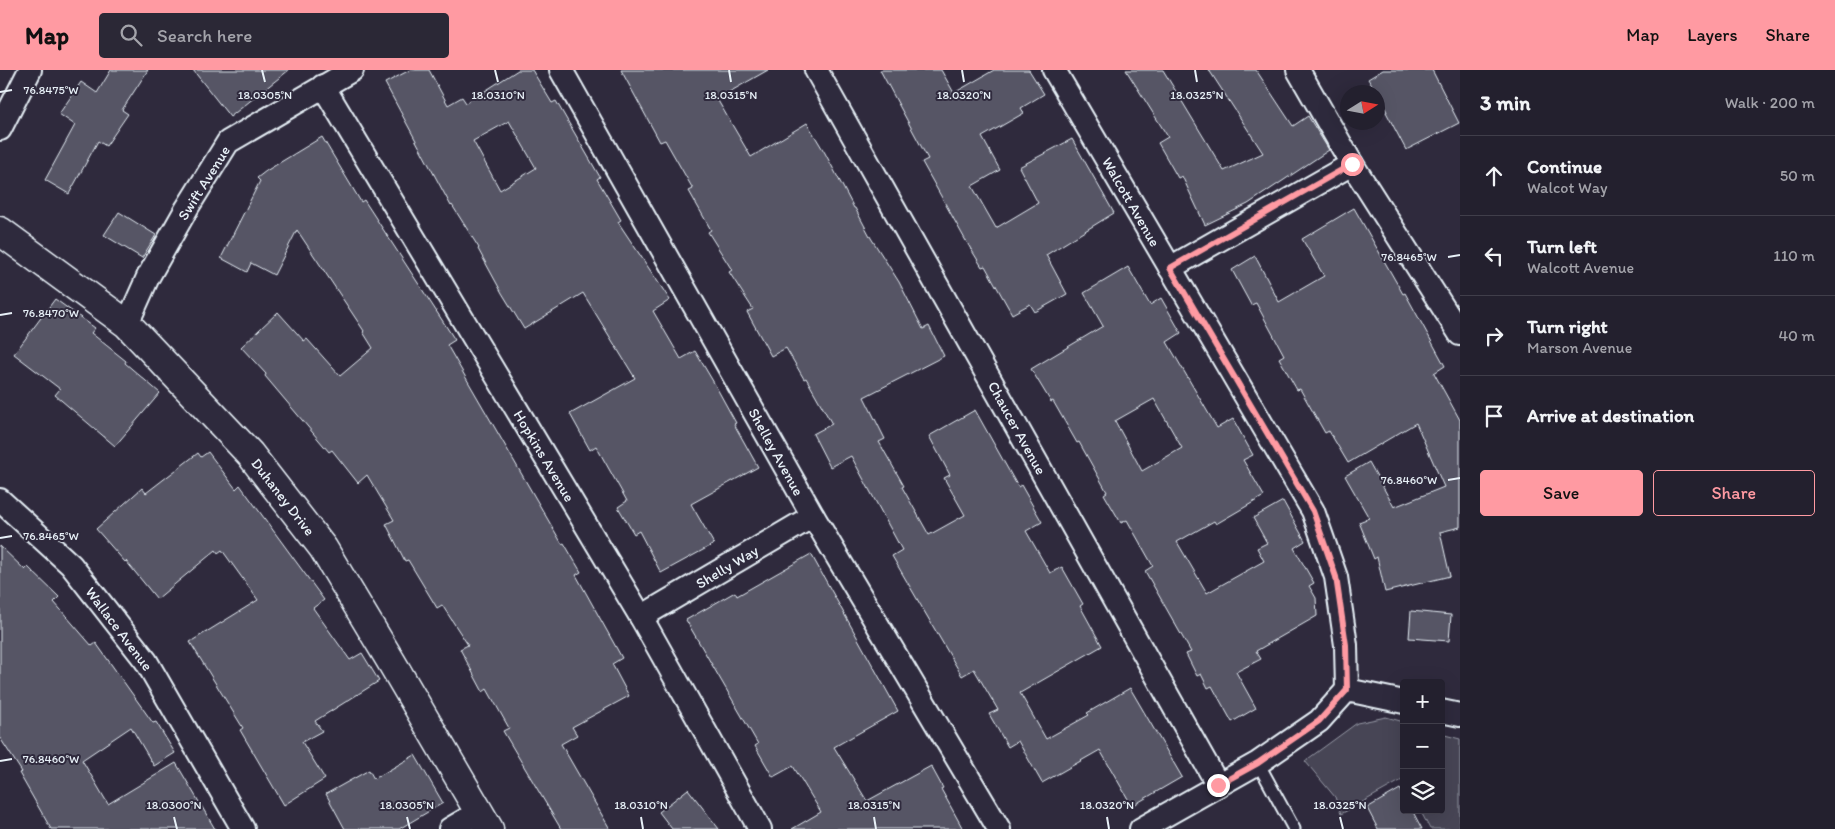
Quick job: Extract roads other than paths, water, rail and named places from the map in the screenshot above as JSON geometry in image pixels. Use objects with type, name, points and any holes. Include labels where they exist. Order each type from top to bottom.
[{"type":"street","points":[[0,129],[30,70]]},
{"type":"street","name":"Swift Avenue","points":[[127,324],[148,276],[228,142],[352,70]]},
{"type":"street","name":"Shelley Avenue","points":[[562,70],[812,516],[999,829]]},
{"type":"street","name":"Chaucer Avenue","points":[[816,70],[1218,785]]},
{"type":"street","name":"Walcott Avenue","points":[[1054,70],[1313,511],[1336,577],[1346,645],[1347,690]]},
{"type":"street","points":[[1298,70],[1352,164],[1460,334]]},
{"type":"street","name":"Hopkins Avenue","points":[[323,86],[641,617],[760,829]]},
{"type":"street","points":[[1170,268],[1352,164]]},
{"type":"street","name":"Duhaney Drive","points":[[0,231],[127,324],[250,454],[323,548],[484,821]]},
{"type":"street","name":"Wallace Avenue","points":[[0,500],[71,565],[146,661],[242,829]]},
{"type":"street","name":"Shelly Way","points":[[641,617],[812,516]]},
{"type":"street","points":[[1141,829],[1258,763],[1319,721],[1347,690],[1400,701]]},
{"type":"street","points":[[1445,712],[1460,715]]},
{"type":"street","points":[[450,829],[484,821]]},
{"type":"lane","points":[[1258,763],[1294,829]]}]
